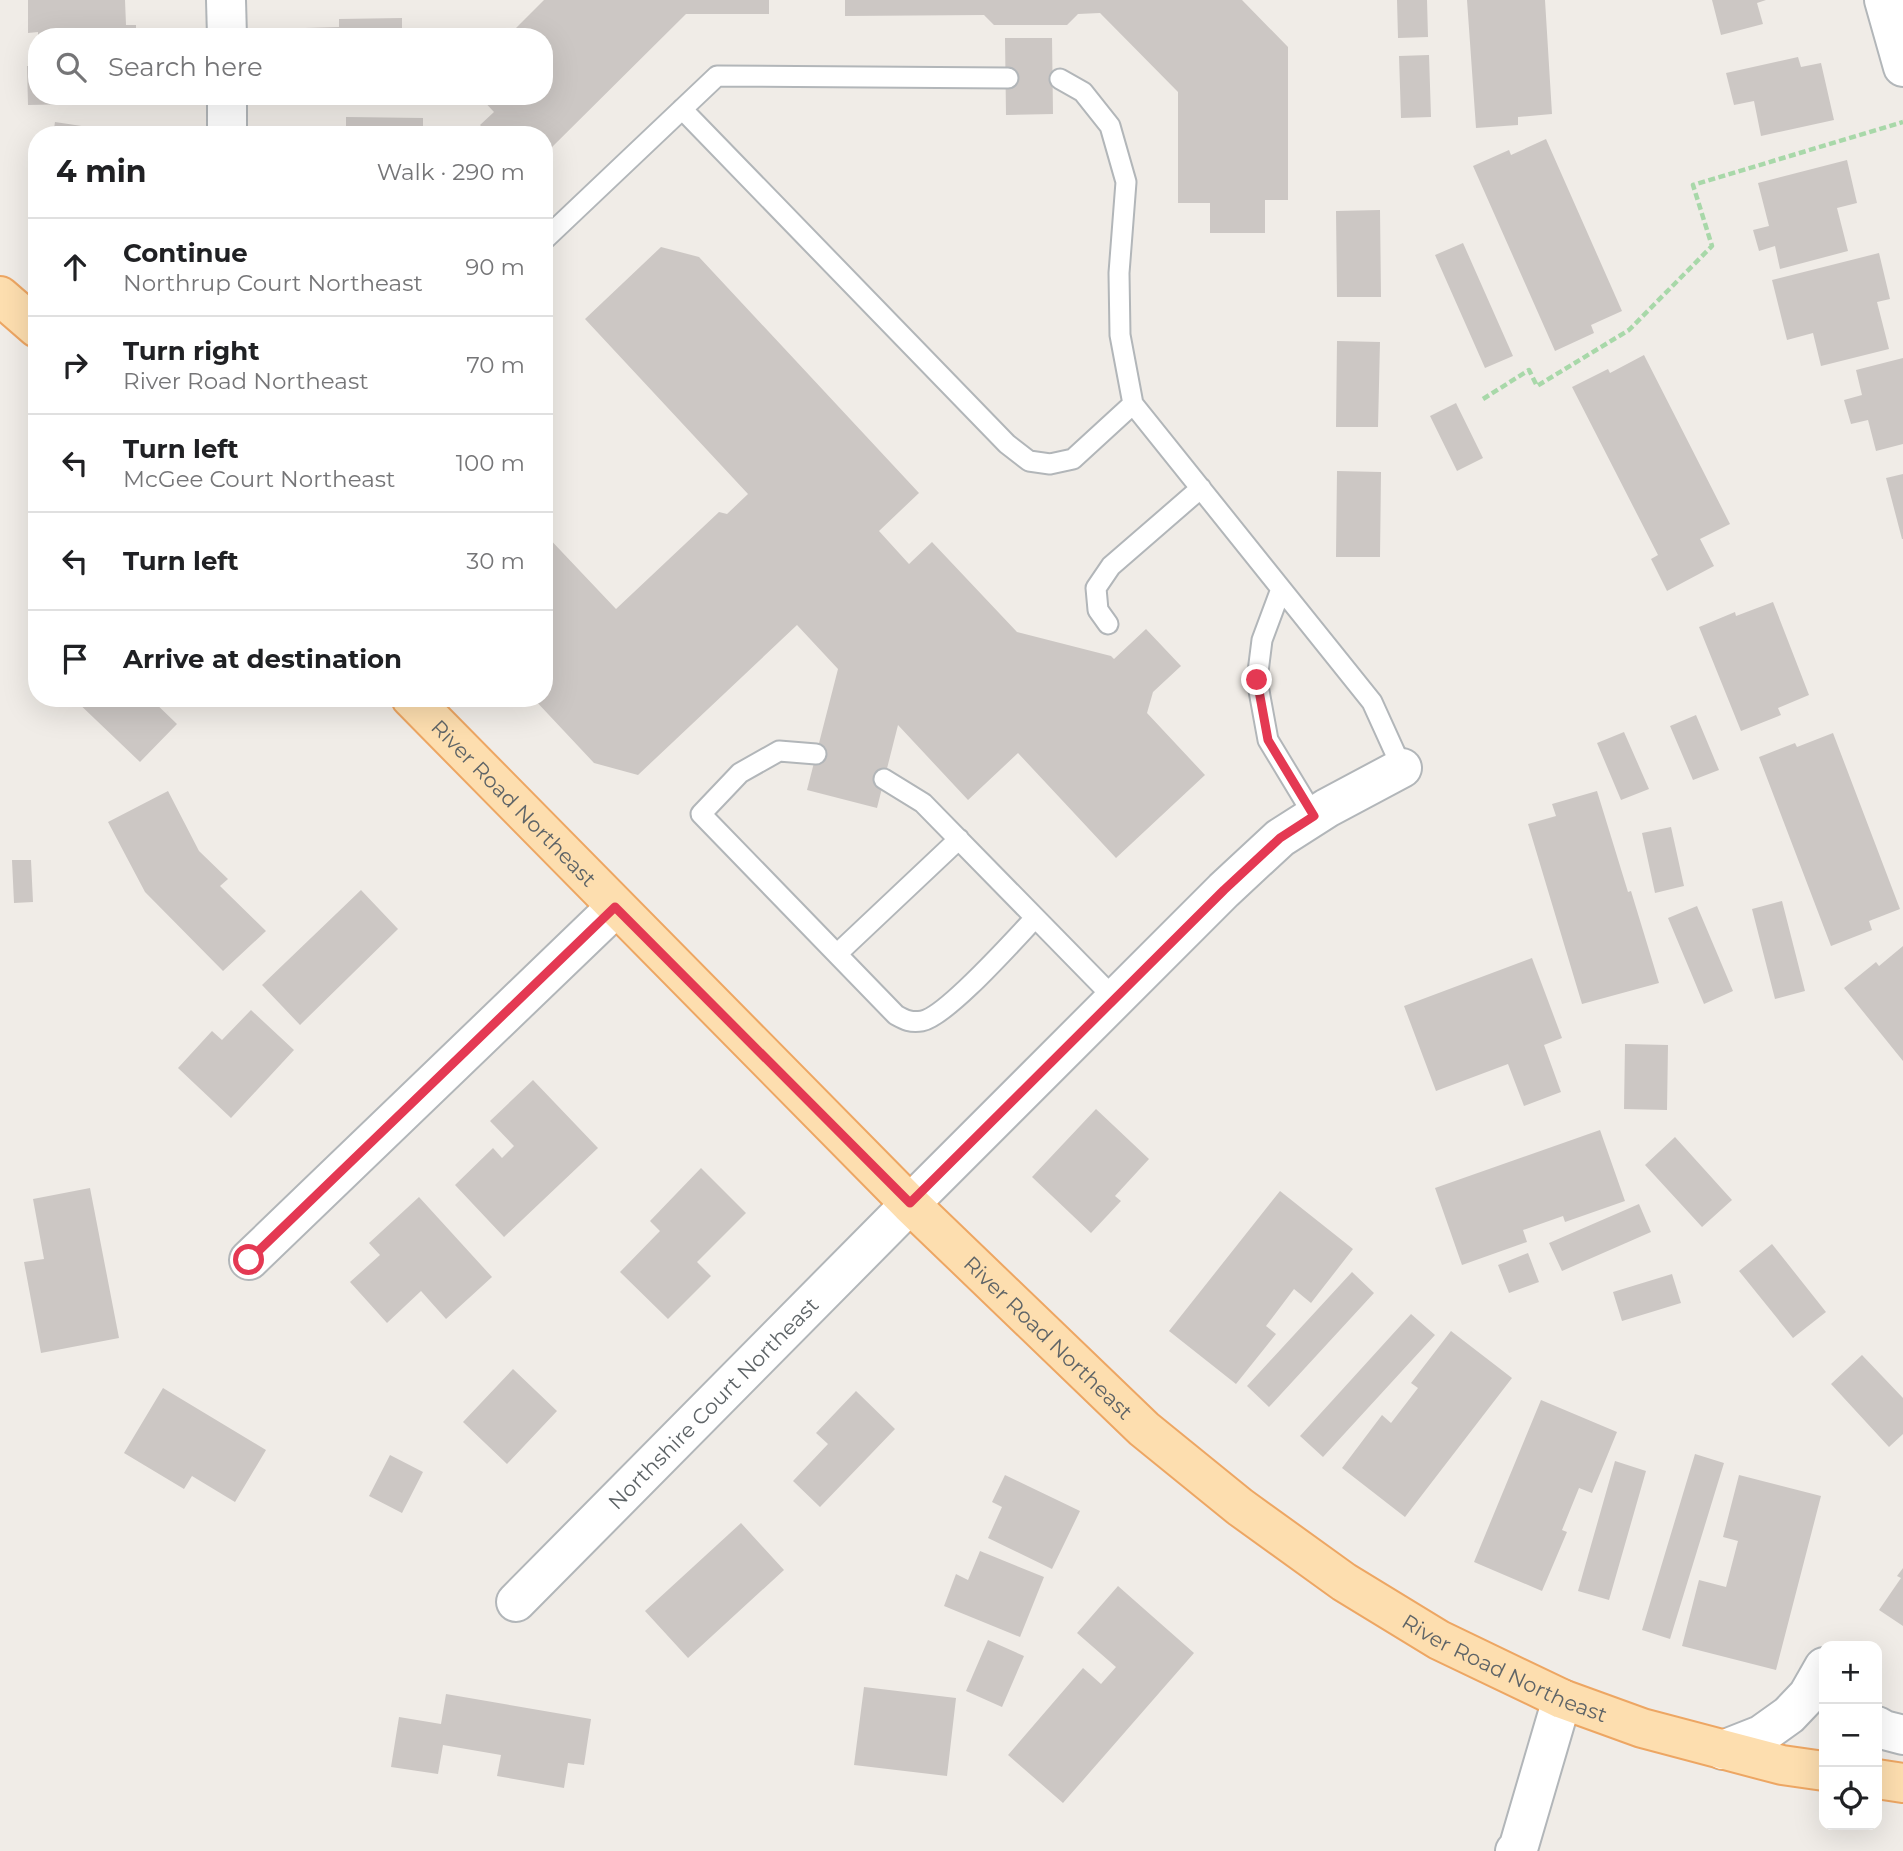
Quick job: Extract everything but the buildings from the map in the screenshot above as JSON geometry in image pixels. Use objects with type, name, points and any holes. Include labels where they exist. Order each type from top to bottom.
[{"type":"main road","points":[[0,296],[28,320]]},
{"type":"main road","name":"River Road Northeast","points":[[420,707],[910,1203],[1144,1429],[1240,1507],[1344,1582],[1439,1640],[1562,1699],[1642,1728],[1782,1765],[1819,1770]]},
{"type":"main road","points":[[1882,1781],[1903,1783]]},
{"type":"street","points":[[226,0],[227,28]]},
{"type":"street","points":[[1884,0],[1903,67]]},
{"type":"street","points":[[227,105],[227,126]]},
{"type":"street","name":"Northshire Court Northeast","points":[[516,1602],[1224,890],[1280,838],[1327,808],[1402,768]]},
{"type":"street","points":[[249,1260],[615,907]]},
{"type":"street","points":[[1723,1750],[1761,1735],[1789,1715],[1808,1696],[1819,1676]]},
{"type":"street","points":[[1515,1851],[1518,1849],[1562,1699]]},
{"type":"street","points":[[1882,1729],[1903,1735]]},
{"type":"lane","points":[[553,231],[717,76],[1008,78]]},
{"type":"lane","points":[[1060,79],[1083,92],[1110,126],[1126,182],[1119,273],[1120,335],[1133,404],[1371,702],[1402,768]]},
{"type":"lane","points":[[682,109],[1007,444],[1029,461],[1050,464],[1073,459],[1133,404]]},
{"type":"lane","points":[[1108,624],[1098,610],[1096,588],[1111,566],[1201,488]]},
{"type":"lane","points":[[1281,589],[1262,640],[1257,680],[1268,740],[1314,816]]},
{"type":"lane","points":[[816,754],[779,751],[740,773],[701,814],[896,1016],[908,1022],[924,1021],[947,1007],[1035,918]]},
{"type":"lane","points":[[884,779],[923,803],[1115,999]]},
{"type":"lane","points":[[837,954],[959,839]]},
{"type":"path","points":[[1483,399],[1529,370],[1537,386],[1629,330],[1712,246],[1693,185],[1903,122]]},
{"type":"route","points":[[249,1260],[615,907],[910,1203],[1224,890],[1280,838],[1314,816],[1268,740],[1257,680]]}]
